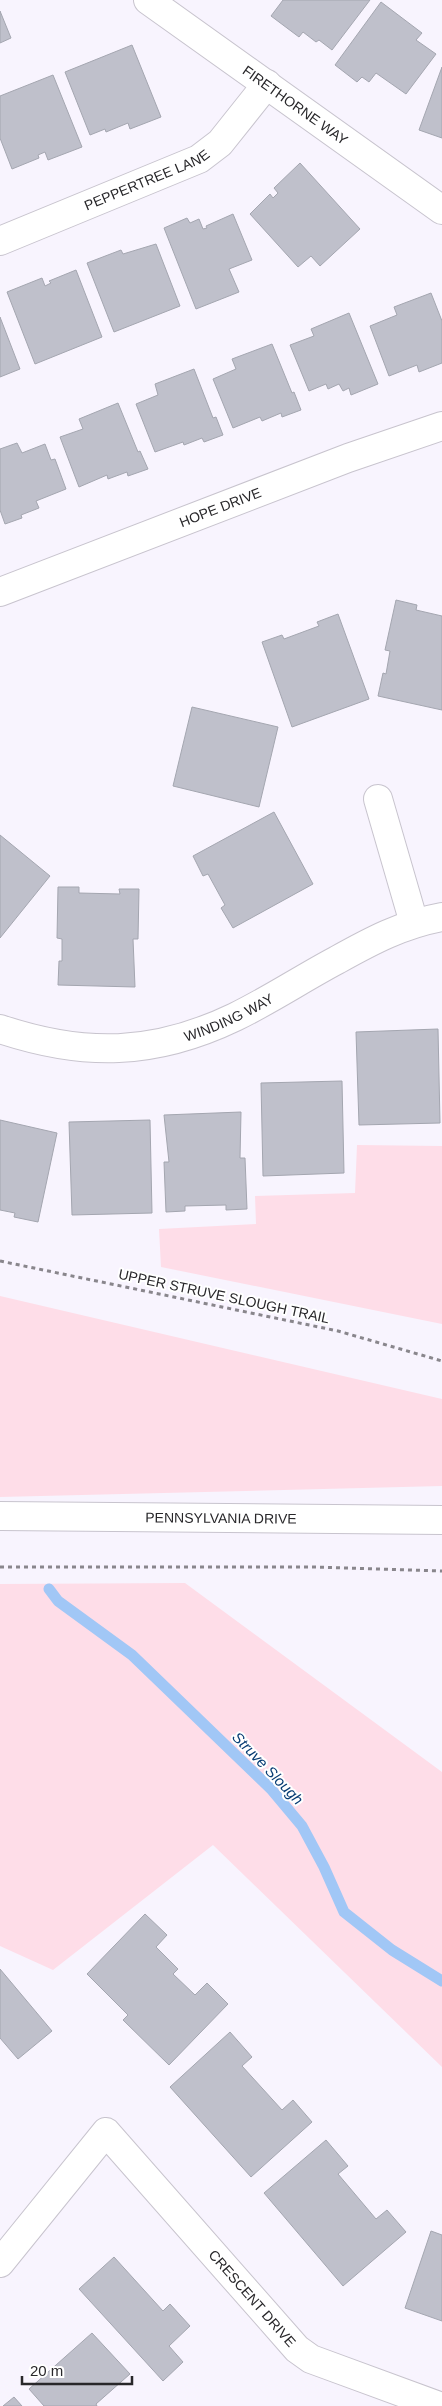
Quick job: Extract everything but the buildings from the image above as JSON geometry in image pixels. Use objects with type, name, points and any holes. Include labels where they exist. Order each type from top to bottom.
[{"type":"street","name":"FIRETHORNE WAY","points":[[148,0],[442,210]]},
{"type":"street","name":"PEPPERTREE LANE","points":[[0,241],[198,159],[220,144],[267,84]]},
{"type":"street","name":"HOPE DRIVE","points":[[0,592],[348,458],[442,426]]},
{"type":"street","points":[[378,799],[414,923]]},
{"type":"street","name":"WINDING WAY","points":[[0,1029],[35,1041],[91,1049],[136,1047],[167,1043],[235,1017],[379,937],[414,923],[442,917]]},
{"type":"street","name":"PENNSYLVANIA DRIVE","points":[[0,1516],[442,1520]]},
{"type":"street","name":"CRESCENT DRIVE","points":[[0,2263],[106,2132],[297,2349],[311,2359],[439,2406]]},
{"type":"path","name":"UPPER STRUVE SLOUGH TRAIL","points":[[0,1261],[338,1331],[442,1361]]},
{"type":"path","points":[[0,1567],[312,1567],[442,1571]]},
{"type":"shaded area","points":[[357,1145],[442,1146],[442,1324],[161,1267],[159,1229],[256,1224],[255,1196],[355,1193]]},
{"type":"shaded area","points":[[0,1296],[442,1399],[442,1486],[0,1497]]},
{"type":"shaded area","points":[[185,1583],[442,1772],[442,2067],[213,1845],[53,1970],[0,1946],[0,1584]]},
{"type":"waterway","name":"Struve Slough","points":[[49,1589],[58,1601],[132,1655],[271,1789],[302,1826],[324,1867],[344,1912],[392,1950],[442,1981]]}]
